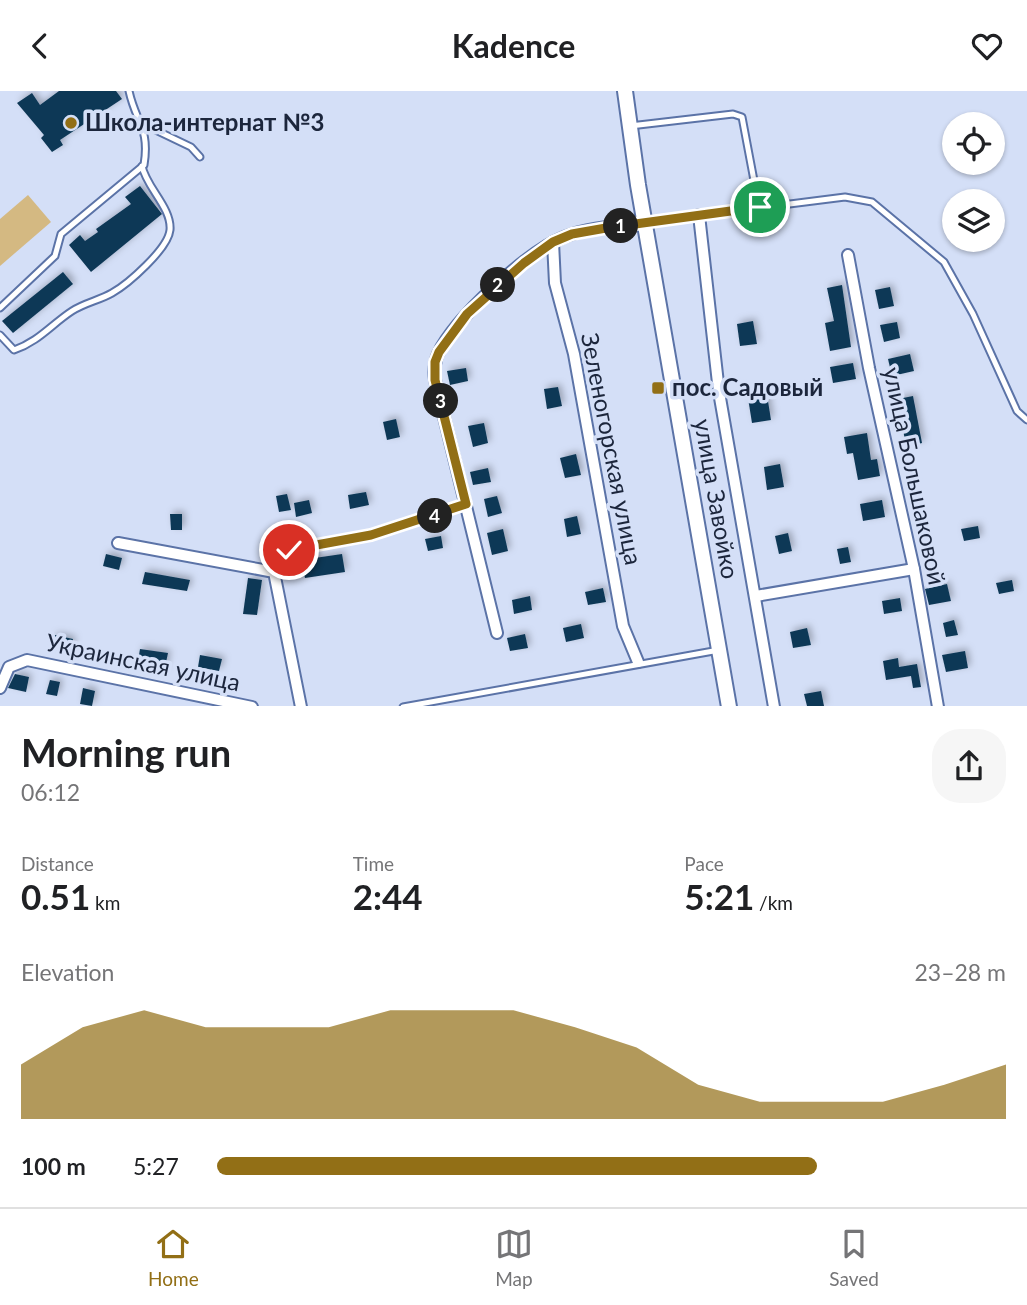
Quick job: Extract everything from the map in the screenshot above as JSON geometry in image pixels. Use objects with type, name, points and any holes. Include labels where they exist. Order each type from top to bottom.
[{"type":"main road","name":"улица Завойко","points":[[625,91],[645,223],[729,706]]},
{"type":"street","points":[[699,215],[719,392],[774,706]]},
{"type":"street","points":[[497,633],[435,380],[435,362],[446,341],[467,314],[524,263],[553,242],[572,234],[645,223]]},
{"type":"street","name":"Зеленогорская улица","points":[[553,242],[555,283],[574,354],[623,627],[638,662]]},
{"type":"street","name":"улица Большаковой","points":[[848,255],[869,367],[914,569],[938,706]]},
{"type":"street","points":[[118,543],[274,572],[301,706]]},
{"type":"street","points":[[756,596],[914,569]]},
{"type":"street","name":"Украинская улица","points":[[0,688],[9,667],[27,660],[253,706]]},
{"type":"lane","points":[[0,335],[14,349],[29,345],[74,310],[114,292],[152,259],[170,231],[168,218],[145,180],[142,166],[147,145],[143,124],[129,91]]},
{"type":"lane","points":[[630,126],[733,114],[743,117],[760,207]]},
{"type":"lane","points":[[143,124],[191,147],[200,156]]},
{"type":"lane","points":[[0,308],[55,257],[61,234],[142,166]]},
{"type":"lane","points":[[645,223],[856,197],[872,202],[948,266],[1017,411],[1027,421]]},
{"type":"lane","points":[[274,572],[276,562],[289,550],[371,535],[466,504]]},
{"type":"lane","points":[[403,706],[638,662],[719,650]]},
{"type":"shaded area","points":[[28,195],[51,222],[0,266],[0,219]]},
{"type":"building","name":"Школа-интернат №3","points":[[59,91],[116,91],[122,99],[60,140],[63,145],[52,152],[41,138],[44,135],[17,103],[32,93],[40,105]]},
{"type":"building","points":[[140,186],[162,214],[91,272],[69,245],[80,235],[85,241],[98,232],[96,229],[131,204],[125,197]]},
{"type":"building","points":[[63,272],[73,284],[13,333],[2,321]]},
{"type":"building","points":[[842,285],[851,347],[830,351],[825,323],[834,321],[827,288]]},
{"type":"building","points":[[890,287],[894,306],[879,309],[875,290]]},
{"type":"building","points":[[753,321],[757,344],[740,346],[737,324]]},
{"type":"building","points":[[897,322],[900,338],[884,342],[880,325]]},
{"type":"building","points":[[910,354],[914,371],[892,376],[888,359]]},
{"type":"building","points":[[853,363],[856,379],[833,383],[830,367]]},
{"type":"building","points":[[466,368],[468,381],[450,385],[447,371]]},
{"type":"building","points":[[558,387],[562,406],[547,409],[544,389]]},
{"type":"building","points":[[767,395],[771,420],[752,423],[748,398]]},
{"type":"building","points":[[913,396],[922,443],[906,447],[898,399]]},
{"type":"building","points":[[396,419],[400,437],[387,440],[383,422]]},
{"type":"building","points":[[484,423],[488,443],[473,447],[468,426]]},
{"type":"building","points":[[867,433],[871,460],[877,459],[880,476],[858,480],[853,453],[847,454],[844,437]]},
{"type":"building","points":[[576,454],[581,475],[565,478],[560,458]]},
{"type":"building","points":[[780,464],[784,487],[767,490],[764,467]]},
{"type":"building","points":[[488,468],[491,482],[473,485],[470,472]]},
{"type":"building","points":[[366,492],[369,505],[350,509],[348,495]]},
{"type":"building","points":[[287,494],[291,510],[279,512],[276,496]]},
{"type":"building","points":[[497,496],[502,513],[488,517],[484,499]]},
{"type":"building","points":[[309,500],[312,513],[296,517],[294,503]]},
{"type":"building","points":[[882,500],[885,517],[863,521],[860,504]]},
{"type":"building","points":[[170,514],[182,514],[182,530],[171,530]]},
{"type":"building","points":[[577,516],[581,534],[567,537],[564,519]]},
{"type":"building","points":[[978,526],[980,538],[964,541],[961,529]]},
{"type":"building","points":[[503,529],[508,551],[492,555],[487,533]]},
{"type":"building","points":[[788,533],[792,551],[779,554],[775,536]]},
{"type":"building","points":[[441,536],[443,548],[428,551],[425,539]]},
{"type":"building","points":[[848,547],[851,562],[840,564],[837,549]]},
{"type":"building","points":[[106,554],[122,558],[119,570],[103,566]]},
{"type":"building","points":[[342,554],[345,572],[305,578],[301,560]]},
{"type":"building","points":[[145,572],[190,580],[187,591],[142,584]]},
{"type":"building","points":[[248,578],[262,580],[257,615],[243,614]]},
{"type":"building","points":[[1012,580],[1014,591],[999,594],[996,583]]},
{"type":"building","points":[[947,584],[951,601],[929,605],[925,589]]},
{"type":"building","points":[[603,588],[606,602],[588,605],[585,592]]},
{"type":"building","points":[[530,596],[532,610],[514,614],[512,600]]},
{"type":"building","points":[[900,598],[902,611],[884,614],[882,601]]},
{"type":"building","points":[[954,620],[958,635],[946,637],[943,623]]},
{"type":"building","points":[[581,624],[584,638],[566,642],[563,628]]},
{"type":"building","points":[[807,628],[811,645],[793,648],[790,632]]},
{"type":"building","points":[[525,634],[528,648],[510,651],[507,638]]},
{"type":"building","points":[[55,635],[73,639],[70,653],[52,649]]},
{"type":"building","points":[[140,649],[168,653],[164,672],[153,670],[155,664],[138,661]]},
{"type":"building","points":[[965,651],[968,668],[946,672],[942,655]]},
{"type":"building","points":[[200,655],[222,659],[219,671],[198,667]]},
{"type":"building","points":[[898,658],[899,667],[917,664],[921,687],[913,688],[911,676],[886,680],[883,661]]},
{"type":"building","points":[[15,674],[29,677],[26,692],[8,688]]},
{"type":"building","points":[[50,680],[60,682],[57,696],[46,694]]},
{"type":"building","points":[[83,688],[95,691],[92,706],[80,704]]},
{"type":"building","points":[[821,691],[824,706],[807,706],[804,694]]},
{"type":"place","name":"Школа-интернат №3","points":[[71,123]]},
{"type":"place","name":"пос. Садовый","points":[[658,388]]},
{"type":"route","points":[[289,550],[393,530],[466,504],[435,380],[435,362],[446,341],[467,314],[540,250],[572,234],[760,207]]}]
